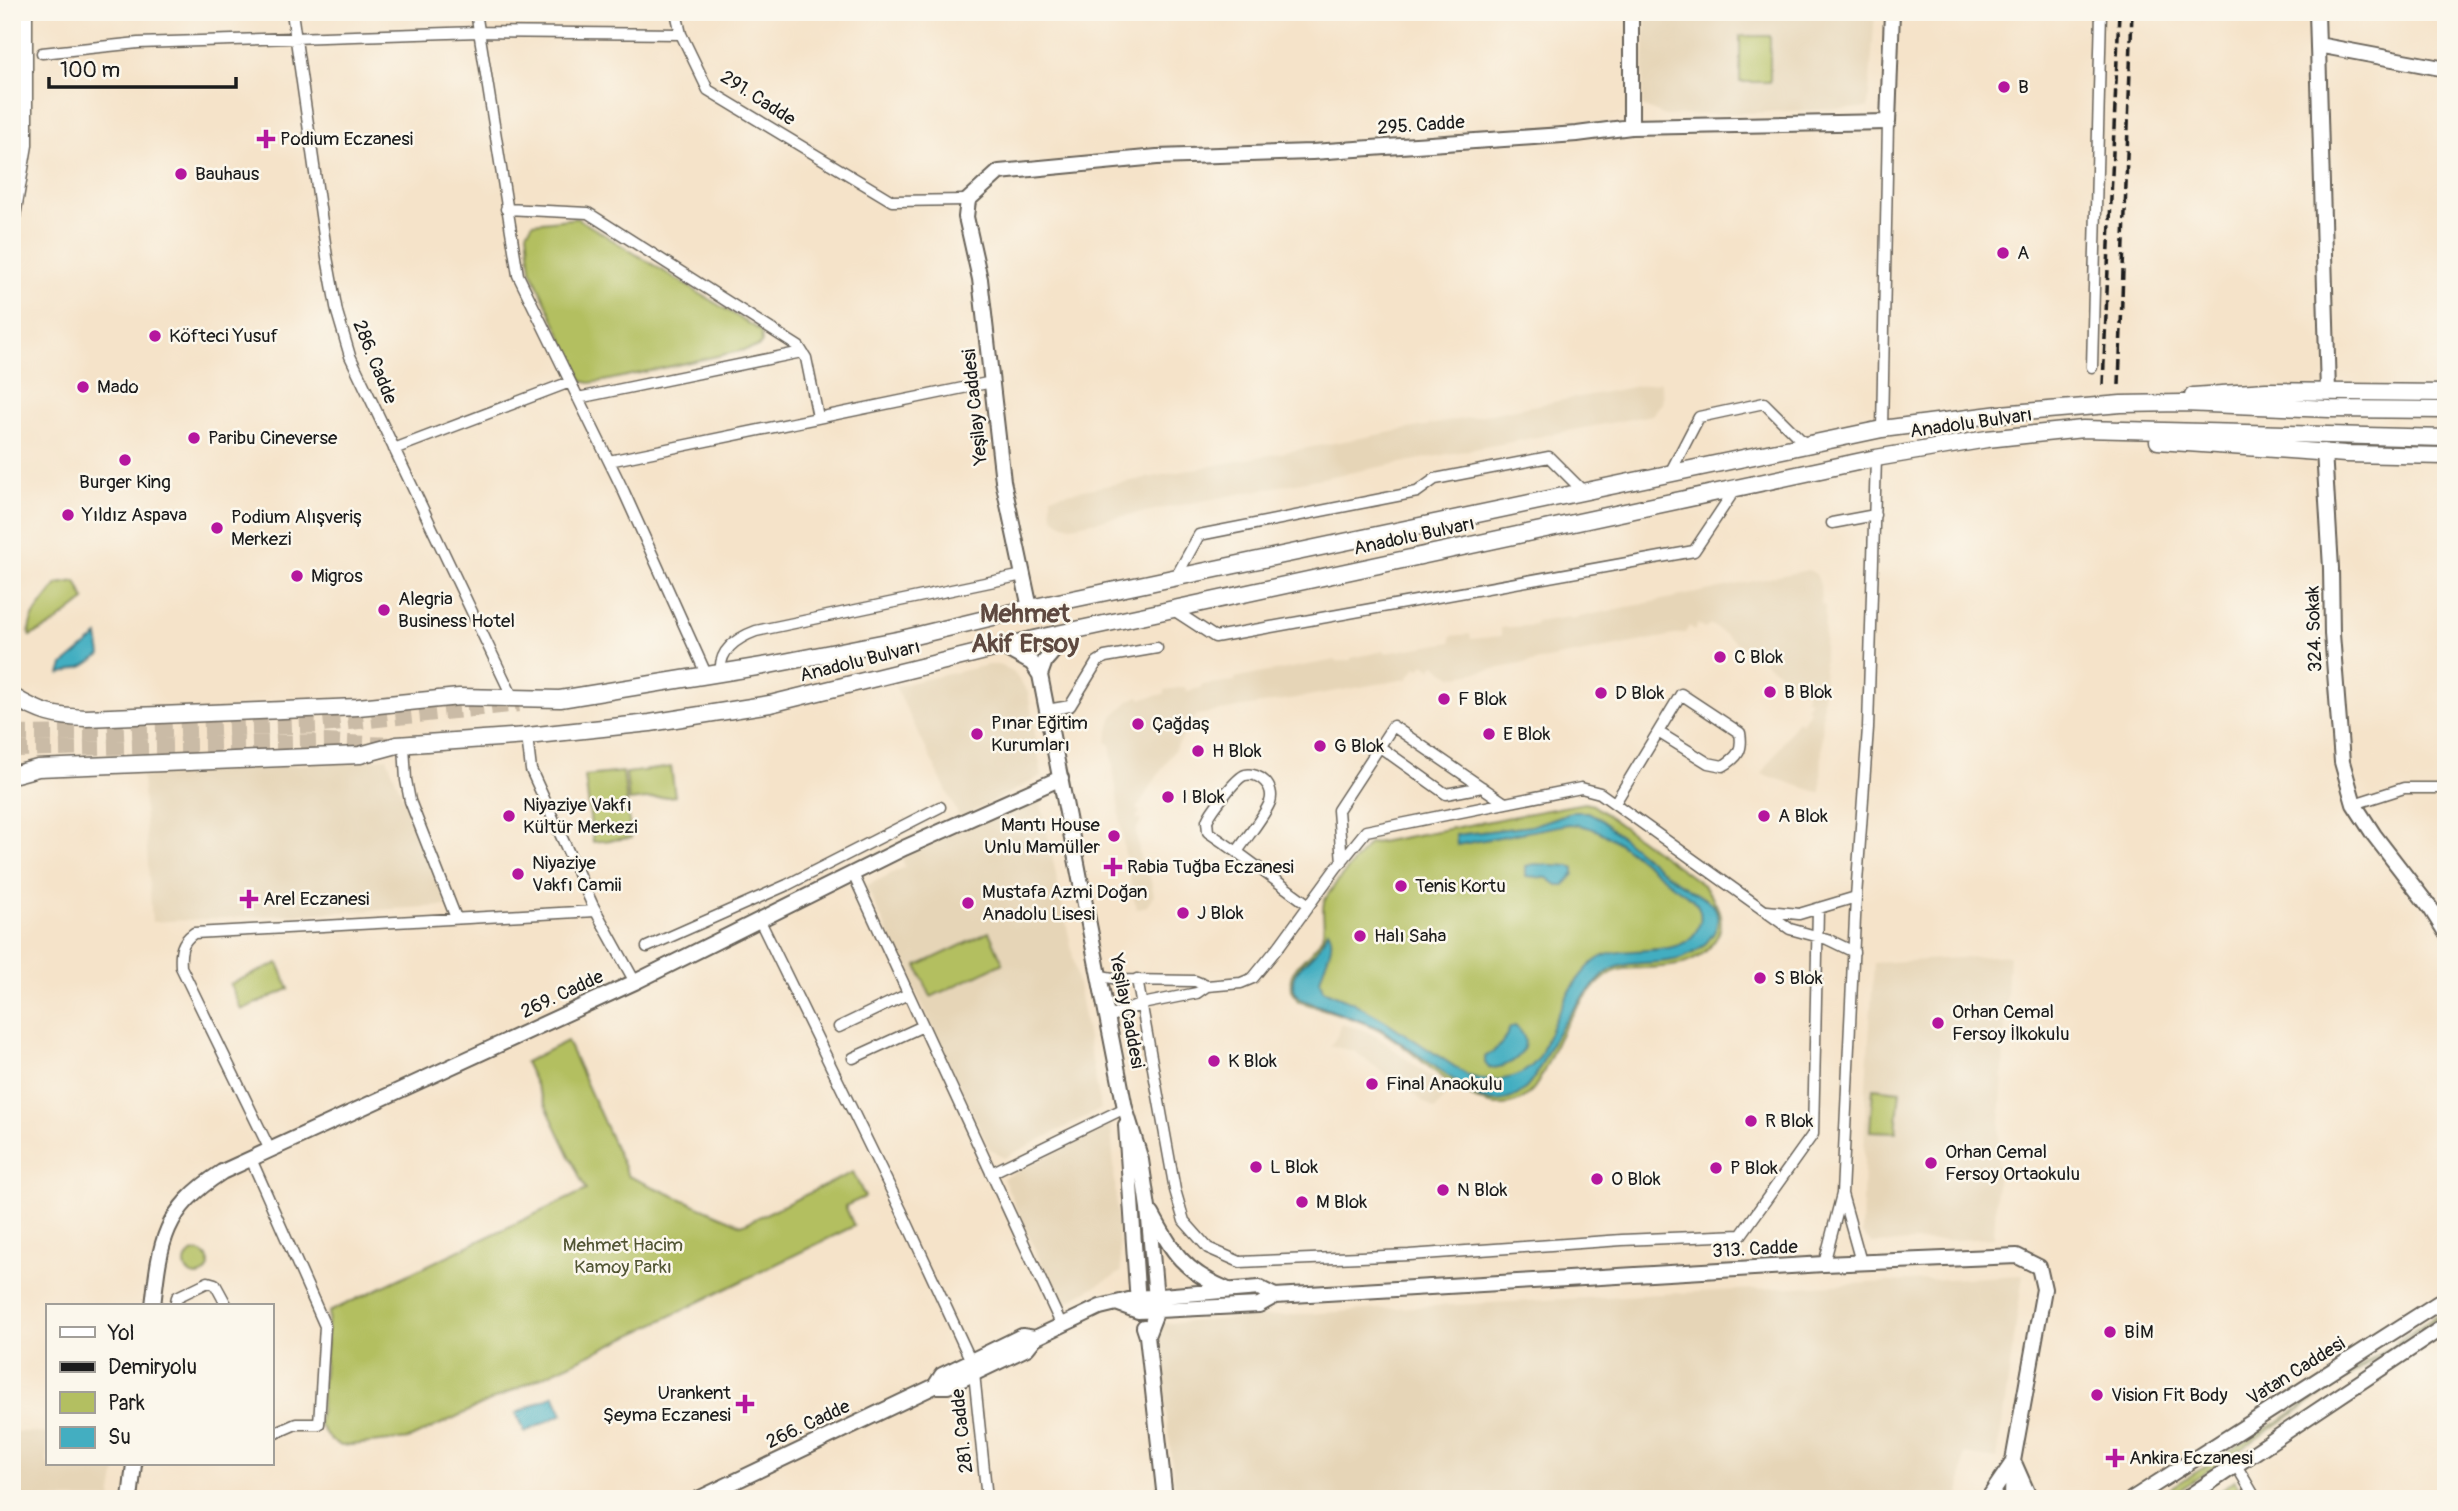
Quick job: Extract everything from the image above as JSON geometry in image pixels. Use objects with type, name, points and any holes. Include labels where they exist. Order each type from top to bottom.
[{"type":"main road","points":[[12,216],[24,145],[24,12]]},
{"type":"main road","points":[[1631,12],[1631,127]]},
{"type":"main road","points":[[1888,122],[1892,12]]},
{"type":"main road","points":[[2317,12],[2328,392]]},
{"type":"main road","points":[[2318,45],[2446,69]]},
{"type":"main road","name":"295. Cadde","points":[[968,200],[999,172],[1157,157],[1340,150],[1577,134],[1631,127],[1888,122]]},
{"type":"main road","name":"Yeşilay Caddesi","points":[[968,200],[966,217],[980,279],[1003,481],[1030,608]]},
{"type":"main road","points":[[2121,404],[2219,393],[2446,393]]},
{"type":"main road","name":"Anadolu Bulvarı","points":[[12,710],[47,713],[57,717],[86,718],[358,707],[459,697],[560,699],[714,675],[902,639],[1030,608],[1882,429],[2000,414],[2121,404],[2183,403],[2319,409],[2446,410]]},
{"type":"main road","name":"Anadolu Bulvarı","points":[[12,775],[38,768],[360,755],[401,745],[527,736],[650,723],[770,704],[1171,609],[1877,458],[1987,439],[2082,429],[2446,438]]},
{"type":"main road","points":[[2127,431],[2141,440],[2446,456]]},
{"type":"main road","name":"324. Sokak","points":[[2323,451],[2342,762],[2354,804],[2446,933]]},
{"type":"main road","points":[[1040,675],[1045,661],[1071,631]]},
{"type":"main road","points":[[1003,647],[1032,663],[1040,675]]},
{"type":"main road","name":"Yeşilay Caddesi","points":[[1040,675],[1125,1108],[1141,1160],[1148,1208],[1147,1336],[1165,1499]]},
{"type":"main road","points":[[12,695],[47,713]]},
{"type":"main road","name":"269. Cadde","points":[[153,1304],[165,1233],[178,1212],[206,1182],[635,982],[904,848],[1060,778]]},
{"type":"main road","name":"Yeşilay Caddesi","points":[[1125,1108],[1126,1151],[1147,1303]]},
{"type":"main road","points":[[1148,1208],[1171,1250],[1186,1266],[1206,1281],[1228,1290]]},
{"type":"main road","name":"313. Cadde","points":[[1147,1303],[1259,1304],[1275,1296],[1861,1262],[2017,1256],[2039,1267],[2044,1289],[2013,1461],[2011,1499]]},
{"type":"main road","name":"313. Cadde","points":[[1147,1303],[1228,1290],[1259,1288],[1275,1296]]},
{"type":"main road","name":"Vatan Caddesi","points":[[2132,1499],[2446,1298]]},
{"type":"main road","name":"266. Cadde","points":[[698,1499],[935,1387],[948,1386],[972,1367],[1022,1336],[1035,1338],[1116,1303],[1147,1303]]},
{"type":"main road","points":[[2185,1499],[2446,1325]]},
{"type":"main road","points":[[2013,1461],[2030,1499]]},
{"type":"main road","name":"313. Cadde","points":[[1988,1499],[2013,1461]]},
{"type":"main road","points":[[130,1499],[134,1466]]},
{"type":"street","name":"286. Cadde","points":[[292,12],[337,312],[350,356],[513,698]]},
{"type":"street","points":[[476,12],[518,275],[714,675]]},
{"type":"street","name":"291. Cadde","points":[[676,12],[681,34],[708,90],[892,201],[968,200]]},
{"type":"street","points":[[2092,368],[2101,12]]},
{"type":"street","points":[[42,53],[138,43],[479,32],[681,34]]},
{"type":"street","points":[[1882,429],[1888,122]]},
{"type":"street","points":[[506,209],[588,213],[799,347],[806,358],[818,417]]},
{"type":"street","points":[[578,398],[802,352]]},
{"type":"street","points":[[394,449],[570,382]]},
{"type":"street","points":[[610,461],[992,382]]},
{"type":"street","points":[[1670,473],[1699,417],[1764,403],[1805,444]]},
{"type":"street","points":[[1176,577],[1199,535],[1417,492],[1435,479],[1549,457],[1583,491]]},
{"type":"street","points":[[1824,1264],[1842,1194],[1856,897],[1868,728],[1877,458]]},
{"type":"street","points":[[1171,609],[1215,637],[1694,551],[1737,488]]},
{"type":"street","points":[[1832,523],[1875,516]]},
{"type":"street","points":[[714,675],[726,651],[741,638],[757,631],[1023,575]]},
{"type":"street","points":[[1047,710],[1070,706],[1097,662],[1105,657],[1157,648]]},
{"type":"street","points":[[1615,803],[1681,694],[1740,733],[1742,744],[1734,759],[1723,766],[1708,764],[1658,732]]},
{"type":"street","points":[[1342,862],[1338,810],[1393,726],[1505,803]]},
{"type":"street","points":[[527,736],[531,770],[596,911],[635,982]]},
{"type":"street","points":[[401,745],[410,801],[457,919]]},
{"type":"street","points":[[1380,747],[1446,794],[1482,788]]},
{"type":"street","points":[[1237,852],[1269,802],[1271,791],[1268,784],[1256,776],[1246,775],[1236,780],[1207,821],[1208,832],[1309,905]]},
{"type":"street","points":[[1101,976],[1195,981],[1207,986],[1241,983],[1252,978],[1280,945],[1366,831],[1581,788],[1600,793],[1615,803],[1790,929],[1817,936],[1854,952]]},
{"type":"street","points":[[2354,804],[2404,788],[2446,788]]},
{"type":"street","points":[[647,947],[787,885],[940,807]]},
{"type":"street","points":[[853,874],[1062,1325]]},
{"type":"street","points":[[787,885],[796,903]]},
{"type":"street","points":[[1763,911],[1799,914],[1856,897]]},
{"type":"street","points":[[1137,979],[1175,1190],[1184,1222],[1208,1248],[1240,1262],[1409,1255],[1622,1240],[1741,1235],[1813,1134],[1818,909]]},
{"type":"street","points":[[270,1150],[181,967],[180,952],[185,939],[194,933],[596,911]]},
{"type":"street","name":"281. Cadde","points":[[760,920],[901,1210],[972,1367],[987,1499]]},
{"type":"street","points":[[1109,1017],[1142,1003],[1197,993],[1207,986]]},
{"type":"street","points":[[839,1027],[908,994]]},
{"type":"street","points":[[853,1058],[923,1026]]},
{"type":"street","points":[[991,1173],[1125,1108]]},
{"type":"street","points":[[251,1159],[325,1326],[319,1424],[296,1424],[273,1434]]},
{"type":"street","points":[[1842,1194],[1861,1262]]},
{"type":"street","points":[[175,1304],[177,1297],[208,1282],[215,1284],[226,1304]]},
{"type":"street","points":[[2236,1465],[2256,1499]]},
{"type":"shaded area","points":[[1646,12],[1875,12],[1868,108],[1665,116],[1642,106]]},
{"type":"shaded area","points":[[1660,382],[1662,403],[1652,415],[1071,526],[1054,518],[1051,509],[1051,496]]},
{"type":"shaded area","points":[[1808,570],[1816,574],[1820,585],[1821,605],[1825,606],[1821,793],[1762,774],[1798,720],[1802,723],[1810,711],[1806,707],[1810,701],[1805,698],[1808,693],[1710,624],[1705,629],[1698,624],[1695,630],[1689,626],[1685,633],[1452,677],[1435,664],[1431,669],[1424,664],[1420,669],[1416,667],[1407,679],[1197,715],[1136,809],[1140,812],[1136,818],[1141,821],[1136,831],[1141,863],[1147,863],[1154,895],[1147,906],[1136,909],[1124,849],[1110,744],[1106,742],[1113,716],[1130,700],[1139,696],[1141,699],[1165,694],[1165,690],[1185,687],[1187,691],[1201,688],[1201,685],[1235,681],[1235,678],[1336,660],[1351,660],[1384,651],[1385,653],[1451,642],[1451,636],[1470,634],[1471,639],[1501,636],[1501,628],[1570,619]]},
{"type":"shaded area","name":"Pınar Eğitim Kurumları","points":[[988,665],[1001,665],[1013,672],[1028,692],[1042,776],[960,818],[895,686]]},
{"type":"shaded area","points":[[387,758],[447,906],[152,922],[142,776]]},
{"type":"shaded area","points":[[1039,794],[1101,1109],[1004,1158],[989,1148],[866,886],[905,867],[901,856]]},
{"type":"shaded area","points":[[2009,955],[1994,1238],[1872,1244],[1862,1234],[1866,1084],[1874,963]]},
{"type":"shaded area","points":[[1340,1024],[1376,1036],[1449,1091],[1435,1110],[1354,1051],[1330,1046],[1337,1036]]},
{"type":"shaded area","points":[[1111,1125],[1121,1272],[1060,1306],[1003,1178]]},
{"type":"shaded area","points":[[2023,1275],[1997,1459],[1964,1454],[1959,1499],[1176,1499],[1156,1324],[1396,1308]]},
{"type":"shaded area","points":[[12,1431],[46,1434],[46,1466],[117,1466],[111,1499],[12,1499]]},
{"type":"green space","points":[[1740,36],[1770,36],[1770,82],[1740,82]]},
{"type":"green space","points":[[577,218],[756,328],[761,332],[762,342],[758,347],[604,381],[582,381],[531,270],[527,232],[533,223]]},
{"type":"green space","points":[[76,581],[85,600],[51,626],[30,636],[29,629],[34,615],[57,584]]},
{"type":"green space","points":[[671,767],[675,796],[629,801],[626,773]]},
{"type":"green space","points":[[623,772],[631,838],[593,842],[585,776]]},
{"type":"green space","points":[[1584,803],[1593,805],[1703,885],[1718,909],[1720,930],[1710,947],[1694,960],[1675,966],[1620,970],[1607,976],[1573,1013],[1544,1072],[1531,1092],[1522,1099],[1512,1104],[1484,1102],[1453,1085],[1378,1029],[1298,1001],[1292,991],[1292,975],[1322,936],[1323,904],[1328,894],[1369,844]]},
{"type":"green space","points":[[989,932],[1003,963],[931,997],[917,966]]},
{"type":"green space","points":[[278,963],[289,989],[241,1010],[230,984]]},
{"type":"green space","name":"Mehmet Hacim Kamoy Parkı","points":[[567,1041],[628,1176],[742,1225],[853,1172],[865,1197],[845,1206],[854,1226],[642,1330],[409,1439],[341,1446],[330,1440],[319,1424],[329,1312],[586,1190],[525,1062]]},
{"type":"green space","points":[[1873,1088],[1900,1091],[1896,1132],[1870,1131]]},
{"type":"green space","points":[[197,1252],[206,1255],[209,1264],[206,1273],[197,1276],[188,1273],[185,1264],[188,1255]]},
{"type":"green space","points":[[2446,1309],[2446,1312],[2166,1499],[2153,1499],[2287,1416]]},
{"type":"green space","points":[[2235,1480],[2246,1499],[2208,1499]]},
{"type":"water","points":[[98,636],[101,655],[84,666],[60,674],[63,665]]},
{"type":"water","points":[[1571,812],[1588,812],[1596,816],[1667,875],[1713,904],[1718,919],[1713,934],[1701,948],[1688,956],[1629,964],[1605,974],[1575,1006],[1523,1091],[1512,1098],[1498,1101],[1481,1099],[1380,1028],[1300,999],[1294,990],[1295,975],[1316,951],[1328,930],[1331,942],[1320,981],[1323,990],[1384,1020],[1469,1076],[1497,1080],[1524,1072],[1538,1059],[1568,995],[1580,976],[1595,961],[1621,952],[1669,948],[1682,944],[1693,935],[1700,922],[1699,909],[1692,898],[1618,842],[1586,827],[1569,824],[1457,845],[1456,835],[1531,826]]},
{"type":"water","points":[[1526,866],[1570,866],[1574,869],[1574,874],[1564,885],[1557,885],[1547,878],[1526,876]]},
{"type":"water","points":[[1515,1026],[1525,1040],[1520,1054],[1507,1064],[1489,1068],[1485,1057],[1501,1045],[1510,1028]]},
{"type":"water","points":[[554,1395],[563,1414],[525,1432],[516,1413]]},
{"type":"tunnel","points":[[12,734],[323,725],[519,704]]},
{"type":"tunnel","points":[[12,749],[326,742],[391,745]]},
{"type":"railway","points":[[2103,385],[2119,12]]},
{"type":"railway","points":[[2119,385],[2132,12]]},
{"type":"place","name":"B","points":[[2004,87]]},
{"type":"place","name":"Podium Eczanesi","points":[[266,139]]},
{"type":"place","name":"Bauhaus","points":[[181,174]]},
{"type":"place","name":"A","points":[[2003,253]]},
{"type":"place","name":"Köfteci Yusuf","points":[[155,336]]},
{"type":"place","name":"Mado","points":[[83,387]]},
{"type":"place","name":"Paribu Cineverse","points":[[194,438]]},
{"type":"place","name":"Burger King","points":[[125,460]]},
{"type":"place","name":"Yıldız Aspava","points":[[68,515]]},
{"type":"place","name":"Podium Alışveriş Merkezi","points":[[217,528]]},
{"type":"place","name":"Migros","points":[[297,576]]},
{"type":"place","name":"Alegria Business Hotel","points":[[384,610]]},
{"type":"place","name":"C Blok","points":[[1720,657]]},
{"type":"place","name":"B Blok","points":[[1770,692]]},
{"type":"place","name":"D Blok","points":[[1601,693]]},
{"type":"place","name":"F Blok","points":[[1444,699]]},
{"type":"place","name":"Çağdaş","points":[[1138,724]]},
{"type":"place","name":"Pınar Eğitim Kurumları","points":[[977,734]]},
{"type":"place","name":"E Blok","points":[[1489,734]]},
{"type":"place","name":"G Blok","points":[[1320,746]]},
{"type":"place","name":"H Blok","points":[[1198,751]]},
{"type":"place","name":"I Blok","points":[[1168,797]]},
{"type":"place","name":"Niyaziye Vakfı Kültür Merkezi","points":[[509,816]]},
{"type":"place","name":"A Blok","points":[[1764,816]]},
{"type":"place","name":"Mantı House Unlu Mamüller","points":[[1114,836]]},
{"type":"place","name":"Rabia Tuğba Eczanesi","points":[[1113,867]]},
{"type":"place","name":"Niyaziye Vakfı Camii","points":[[518,874]]},
{"type":"place","name":"Tenis Kortu","points":[[1401,886]]},
{"type":"place","name":"Arel Eczanesi","points":[[249,899]]},
{"type":"place","name":"Mustafa Azmi Doğan Anadolu Lisesi","points":[[968,903]]},
{"type":"place","name":"J Blok","points":[[1183,913]]},
{"type":"place","name":"Halı Saha","points":[[1360,936]]},
{"type":"place","name":"S Blok","points":[[1760,978]]},
{"type":"place","name":"Orhan Cemal Fersoy İlkokulu","points":[[1938,1023]]},
{"type":"place","name":"K Blok","points":[[1214,1061]]},
{"type":"place","name":"Final Anaokulu","points":[[1372,1084]]},
{"type":"place","name":"R Blok","points":[[1751,1121]]},
{"type":"place","name":"Orhan Cemal Fersoy Ortaokulu","points":[[1931,1163]]},
{"type":"place","name":"L Blok","points":[[1256,1167]]},
{"type":"place","name":"P Blok","points":[[1716,1168]]},
{"type":"place","name":"O Blok","points":[[1597,1179]]},
{"type":"place","name":"N Blok","points":[[1443,1190]]},
{"type":"place","name":"M Blok","points":[[1302,1202]]},
{"type":"place","name":"BİM","points":[[2110,1332]]},
{"type":"place","name":"Vision Fit Body","points":[[2097,1395]]},
{"type":"place","name":"Urankent Şeyma Eczanesi","points":[[745,1404]]},
{"type":"place","name":"Ankira Eczanesi","points":[[2115,1458]]},
{"type":"district","name":"Mehmet Akif Ersoy","points":[[1025,629]]}]
